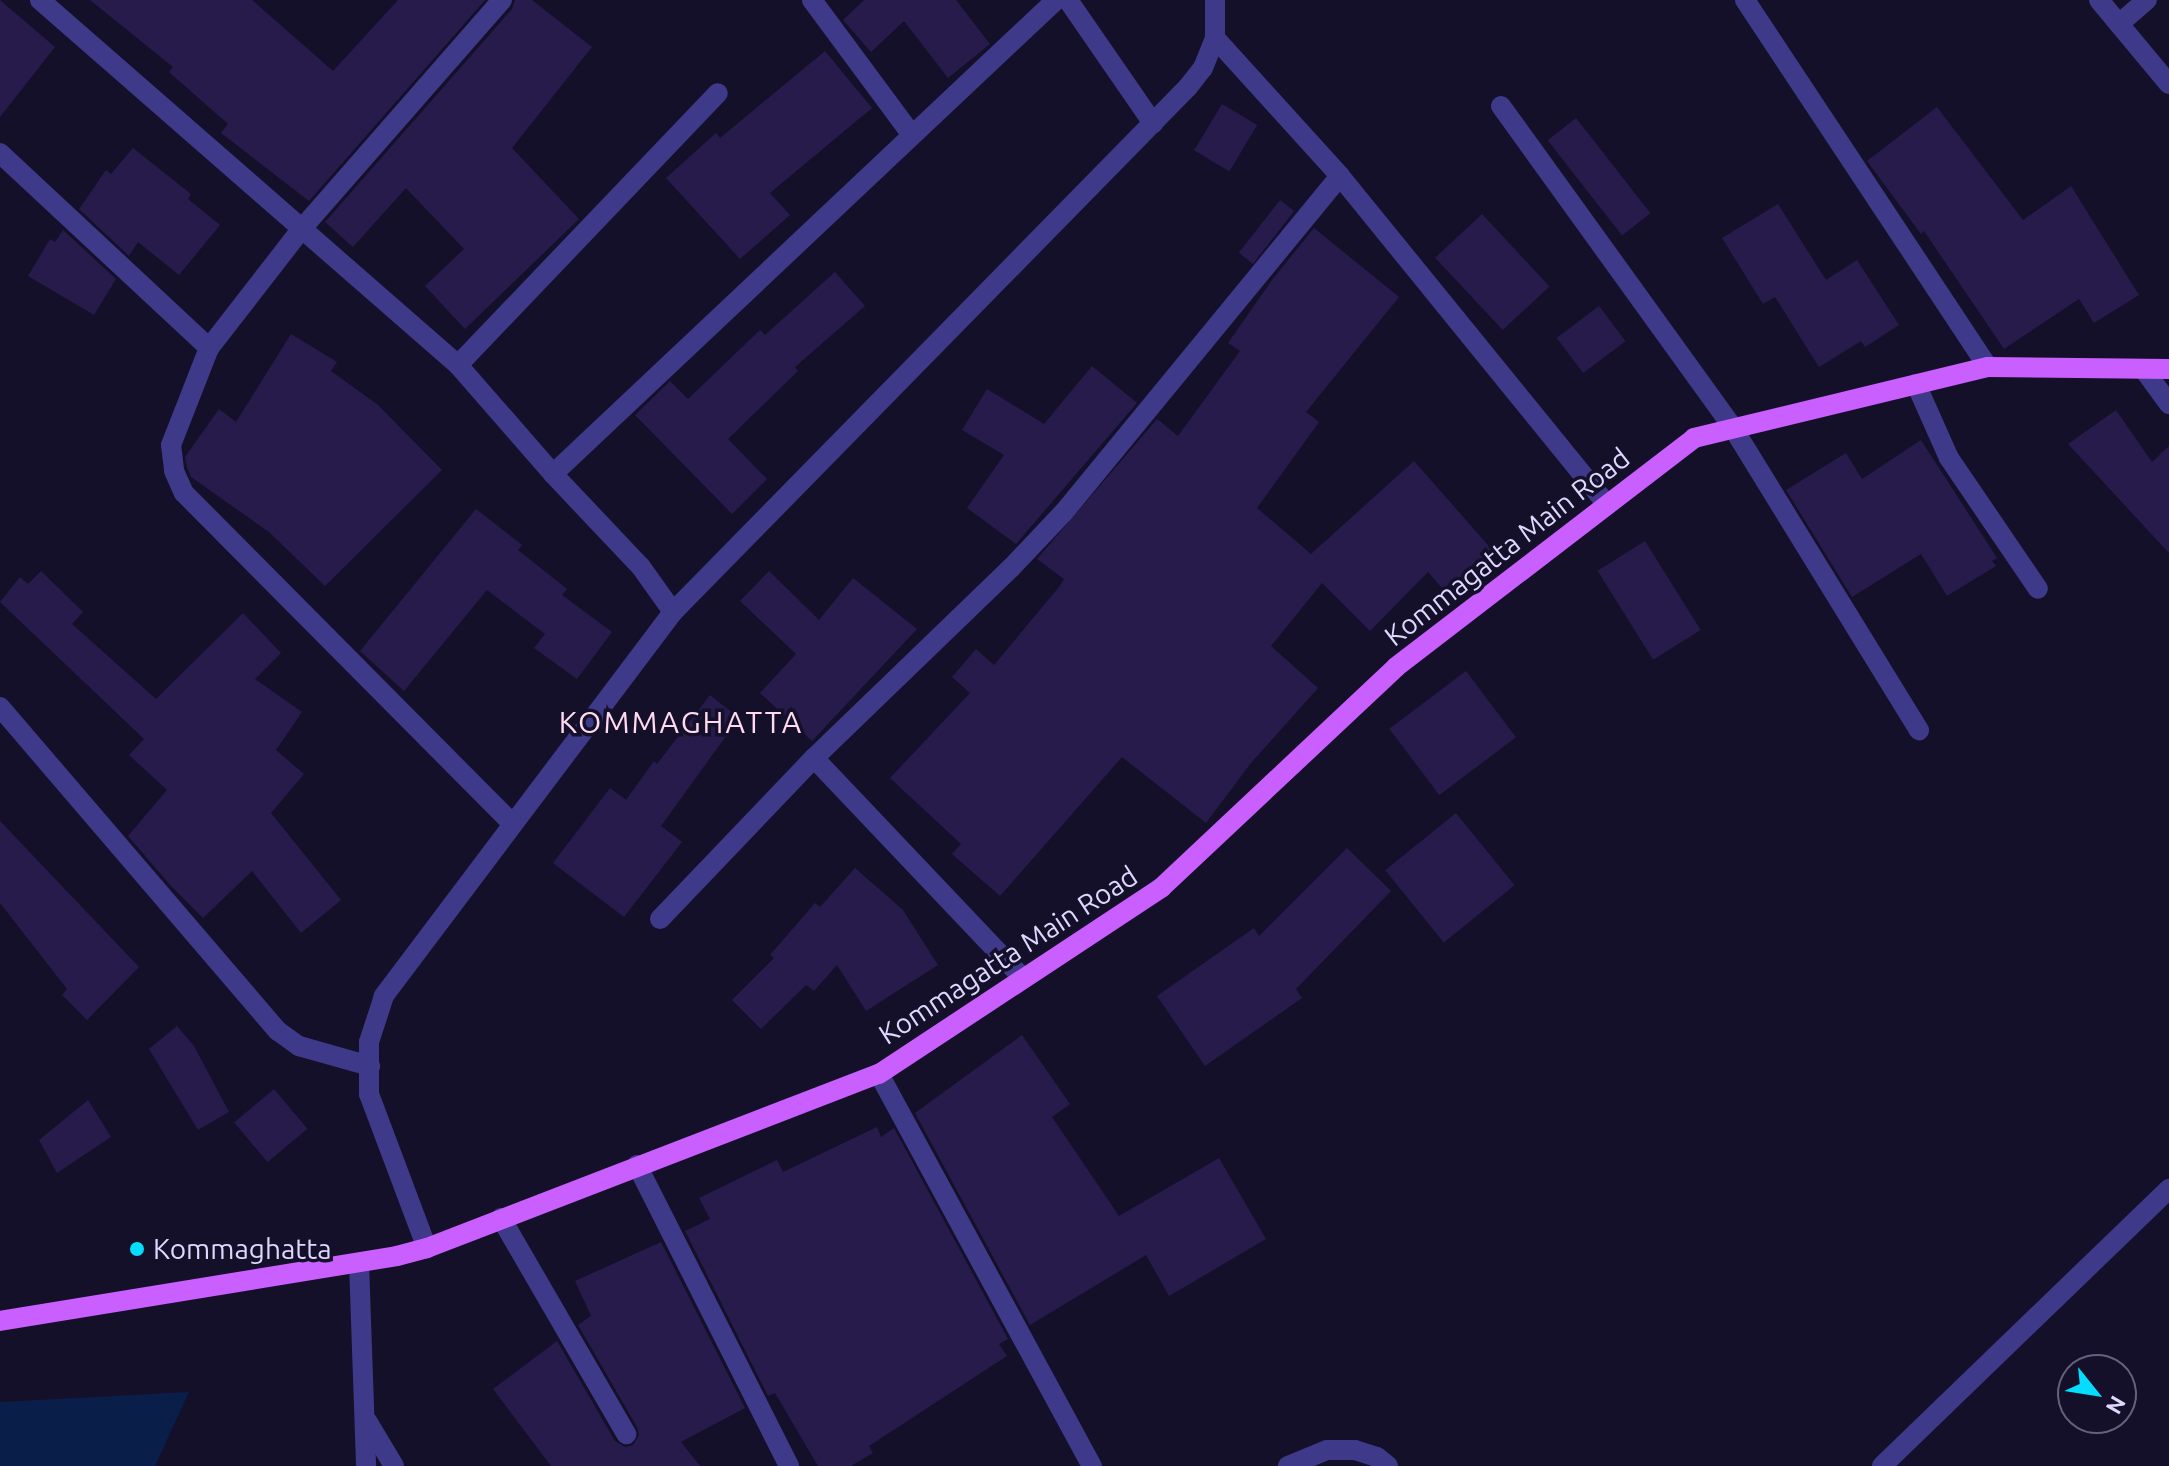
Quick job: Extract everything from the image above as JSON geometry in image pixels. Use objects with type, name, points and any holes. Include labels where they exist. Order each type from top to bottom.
[{"type":"main road","name":"Kommagatta Main Road","points":[[0,1321],[359,1263],[427,1248],[879,1074],[1161,888],[1396,667],[1694,438],[1988,367],[2169,369]]},
{"type":"street","points":[[40,0],[458,365],[553,474],[641,567],[673,612]]},
{"type":"street","points":[[502,0],[303,227],[209,348],[171,445],[174,471],[184,493],[512,823]]},
{"type":"street","points":[[812,0],[911,134]]},
{"type":"street","points":[[553,474],[1056,0]]},
{"type":"street","points":[[1068,0],[1153,123]]},
{"type":"street","points":[[427,1248],[369,1094],[369,1042],[384,996],[673,612],[1153,123],[1203,68],[1215,38],[1215,0]]},
{"type":"street","points":[[1745,0],[1988,367]]},
{"type":"street","points":[[2099,0],[2169,84]]},
{"type":"street","points":[[2119,24],[2147,0]]},
{"type":"street","points":[[1215,38],[1340,176],[1607,504]]},
{"type":"street","points":[[458,365],[718,93]]},
{"type":"street","points":[[1501,106],[1733,428],[1919,730]]},
{"type":"street","points":[[0,153],[209,348]]},
{"type":"street","points":[[660,919],[814,758],[1011,568],[1064,512],[1340,176]]},
{"type":"street","points":[[2145,371],[2169,404]]},
{"type":"street","points":[[1916,384],[1949,458],[2038,589]]},
{"type":"street","points":[[0,707],[278,1031],[299,1046],[370,1066]]},
{"type":"street","points":[[814,758],[1023,978]]},
{"type":"street","points":[[879,1074],[1092,1466]]},
{"type":"street","points":[[637,1165],[789,1466]]},
{"type":"street","points":[[1882,1466],[2169,1189]]},
{"type":"street","points":[[501,1218],[626,1434]]},
{"type":"street","points":[[359,1263],[367,1421],[366,1466]]},
{"type":"street","points":[[367,1421],[394,1466]]},
{"type":"street","points":[[1288,1466],[1327,1450],[1355,1450],[1377,1457],[1388,1466]]},
{"type":"water","points":[[189,1392],[155,1466],[0,1466],[0,1402]]},
{"type":"building","points":[[0,0],[55,47],[0,117]]},
{"type":"building","points":[[90,0],[252,0],[333,71],[398,0],[485,0],[309,201],[221,133],[228,124],[169,72],[173,67]]},
{"type":"building","points":[[515,0],[532,0],[592,47],[512,148],[579,219],[465,329],[425,286],[464,249],[406,188],[353,247],[325,222],[512,9]]},
{"type":"building","points":[[864,0],[956,0],[990,44],[948,78],[904,21],[871,52],[843,20]]},
{"type":"building","points":[[825,51],[872,108],[770,193],[790,215],[740,259],[666,178],[716,133],[720,138]]},
{"type":"building","points":[[1222,104],[1257,125],[1229,171],[1194,150]]},
{"type":"building","points":[[1937,107],[2023,220],[2071,186],[2139,295],[2094,323],[2079,299],[2004,349],[1924,231],[1921,234],[1867,161]]},
{"type":"building","points":[[1576,118],[1650,213],[1622,236],[1548,140]]},
{"type":"building","points":[[133,148],[191,194],[188,199],[220,225],[179,275],[138,242],[129,256],[79,209],[106,170],[111,174]]},
{"type":"building","points":[[1280,200],[1294,211],[1253,264],[1239,253]]},
{"type":"building","points":[[1778,204],[1826,280],[1857,260],[1899,325],[1865,347],[1861,341],[1819,367],[1775,297],[1763,304],[1722,238]]},
{"type":"building","points":[[1482,214],[1550,286],[1503,330],[1435,258]]},
{"type":"building","points":[[1314,228],[1399,297],[1306,412],[1319,422],[1257,508],[1311,554],[1414,461],[1495,553],[1448,595],[1428,572],[1370,631],[1322,583],[1271,646],[1318,688],[1251,763],[1206,823],[1122,757],[1000,896],[952,854],[961,844],[890,778],[970,693],[952,677],[976,649],[994,665],[1059,587],[1064,579],[1037,559],[1157,419],[1178,436],[1240,351],[1228,343],[1272,280]]},
{"type":"building","points":[[63,230],[116,279],[94,315],[28,276],[50,239],[55,242]]},
{"type":"building","points":[[835,272],[865,306],[795,367],[798,371],[728,439],[767,479],[732,514],[635,415],[670,381],[688,399],[760,330],[765,335]]},
{"type":"building","points":[[1599,306],[1625,341],[1583,373],[1557,338]]},
{"type":"building","points":[[291,334],[337,362],[331,371],[378,405],[442,470],[325,586],[269,532],[191,477],[185,457],[219,409],[236,422]]},
{"type":"building","points":[[1092,366],[1137,403],[1016,544],[967,508],[1004,455],[962,430],[987,389],[1044,424]]},
{"type":"building","points":[[2116,410],[2152,462],[2169,446],[2169,553],[2068,444]]},
{"type":"building","points":[[1921,440],[1997,558],[1992,561],[1996,566],[1947,596],[1921,554],[1852,597],[1786,490],[1846,453],[1862,479]]},
{"type":"building","points":[[476,509],[522,545],[518,550],[567,589],[562,595],[612,632],[577,679],[534,648],[545,634],[487,590],[404,691],[360,651]]},
{"type":"building","points":[[1645,541],[1701,630],[1653,660],[1598,571]]},
{"type":"building","points":[[41,571],[83,612],[72,624],[156,699],[243,613],[281,653],[255,679],[302,712],[276,750],[304,774],[271,813],[341,900],[301,933],[252,871],[203,918],[128,836],[167,790],[129,755],[144,739],[0,602],[20,577],[28,584]]},
{"type":"building","points":[[769,571],[819,620],[853,578],[917,629],[812,741],[760,693],[796,654],[740,601]]},
{"type":"building","points":[[1466,671],[1516,737],[1439,795],[1389,729]]},
{"type":"building","points":[[710,695],[739,718],[661,826],[682,842],[624,917],[553,863],[610,788],[626,800],[654,761],[657,764]]},
{"type":"building","points":[[1456,813],[1515,885],[1444,943],[1385,870]]},
{"type":"building","points":[[0,821],[139,967],[87,1020],[62,995],[67,989],[0,903]]},
{"type":"building","points":[[1347,848],[1391,891],[1296,989],[1302,998],[1205,1066],[1157,996],[1254,928],[1259,936]]},
{"type":"building","points":[[855,868],[903,910],[938,965],[866,1011],[837,965],[814,991],[806,985],[761,1029],[732,1000],[774,958],[770,955],[815,903],[820,907]]},
{"type":"building","points":[[177,1026],[194,1046],[229,1112],[198,1130],[149,1049]]},
{"type":"building","points":[[1022,1035],[1070,1104],[1052,1117],[1119,1216],[1219,1158],[1266,1239],[1169,1296],[1146,1255],[1030,1325],[915,1113]]},
{"type":"building","points":[[274,1089],[307,1129],[268,1162],[234,1122]]},
{"type":"building","points":[[88,1100],[111,1137],[57,1173],[39,1140]]},
{"type":"building","points":[[877,1127],[881,1137],[894,1128],[1008,1339],[999,1344],[1007,1356],[869,1446],[873,1453],[851,1466],[818,1466],[775,1393],[768,1396],[685,1231],[710,1219],[699,1198],[777,1160],[783,1172]]},
{"type":"building","points":[[661,1242],[745,1408],[681,1442],[700,1466],[551,1466],[493,1389],[557,1341],[615,1441],[625,1447],[633,1445],[639,1435],[637,1427],[578,1325],[591,1316],[575,1281]]},
{"type":"place","name":"Kommaghatta","points":[[137,1249]]},
{"type":"district","name":"KOMMAGHATTA","points":[[681,722]]}]
